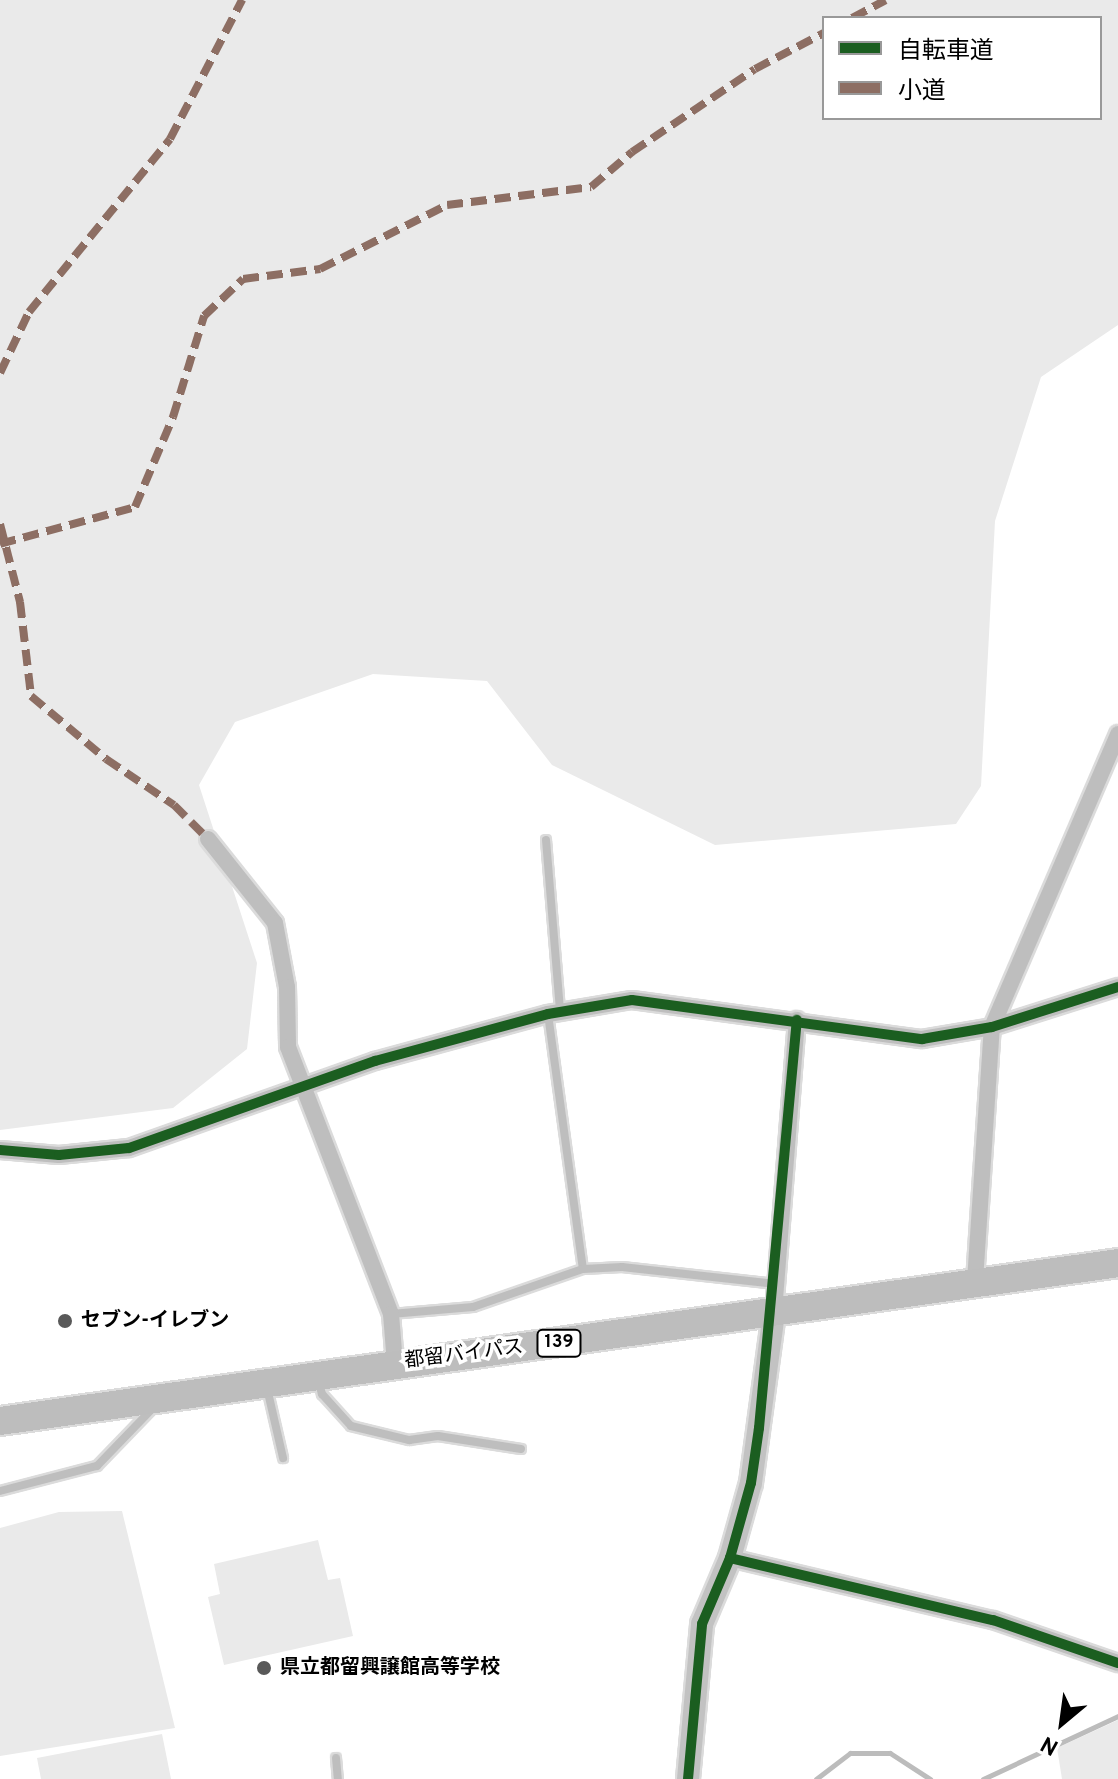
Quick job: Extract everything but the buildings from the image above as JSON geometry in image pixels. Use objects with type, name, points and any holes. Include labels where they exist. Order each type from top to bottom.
[{"type":"highway","name":"都留バイパス","points":[[0,1421],[395,1364],[775,1298],[1114,1267]]},
{"type":"street","points":[[975,1281],[992,1027],[1118,734]]},
{"type":"street","points":[[208,839],[275,923],[287,987],[288,1047],[391,1314],[395,1364]]},
{"type":"street","points":[[0,1150],[59,1155],[129,1148],[375,1061],[554,1013],[632,1000],[797,1020],[893,1038],[992,1027],[1118,987]]},
{"type":"street","points":[[688,1779],[702,1624],[730,1558],[751,1483],[775,1298],[797,1020]]},
{"type":"street","points":[[730,1558],[993,1620],[1118,1663]]},
{"type":"lane","points":[[546,840],[554,1013],[583,1269]]},
{"type":"lane","points":[[391,1314],[473,1307],[583,1269],[622,1267],[775,1298]]},
{"type":"lane","points":[[316,1376],[322,1394],[351,1426],[409,1440],[438,1436],[521,1449]]},
{"type":"lane","points":[[266,1383],[283,1458]]},
{"type":"lane","points":[[0,1491],[97,1466],[161,1399]]},
{"type":"lane","points":[[336,1758],[338,1779]]},
{"type":"shaded area","points":[[0,0],[1118,0],[1118,325],[1041,377],[995,521],[981,786],[956,824],[715,845],[552,765],[487,681],[373,674],[235,722],[199,785],[257,963],[247,1049],[173,1108],[0,1130]]},
{"type":"shaded area","points":[[122,1511],[175,1728],[0,1756],[0,1528],[59,1512]]},
{"type":"shaded area","points":[[318,1540],[328,1580],[340,1578],[353,1636],[224,1665],[208,1597],[220,1594],[214,1564]]},
{"type":"shaded area","points":[[1118,1720],[1118,1779],[1062,1779],[1057,1748]]},
{"type":"shaded area","points":[[162,1734],[171,1779],[41,1779],[37,1758]]},
{"type":"waterway","points":[[983,1779],[1118,1716]]},
{"type":"waterway","points":[[816,1779],[850,1753],[890,1753],[930,1779]]},
{"type":"marked path","points":[[0,373],[29,312],[170,139],[242,0]]},
{"type":"marked path","points":[[856,16],[886,0]]},
{"type":"marked path","points":[[0,544],[135,507],[173,417],[204,316],[243,279],[320,269],[447,205],[591,187],[632,152],[755,69],[822,34]]},
{"type":"marked path","points":[[0,524],[20,602],[31,696],[106,759],[174,805],[208,839]]},
{"type":"cycle path","points":[[0,1150],[59,1155],[129,1148],[375,1061],[548,1014],[632,1000],[922,1039],[992,1027],[1118,987]]},
{"type":"cycle path","points":[[688,1779],[702,1624],[730,1558],[751,1483],[759,1428],[797,1020]]},
{"type":"cycle path","points":[[730,1558],[993,1620],[1118,1663]]},
{"type":"place","name":"セブン-イレブン","points":[[65,1321]]},
{"type":"place","name":"県立都留興譲館高等学校","points":[[264,1668]]}]
